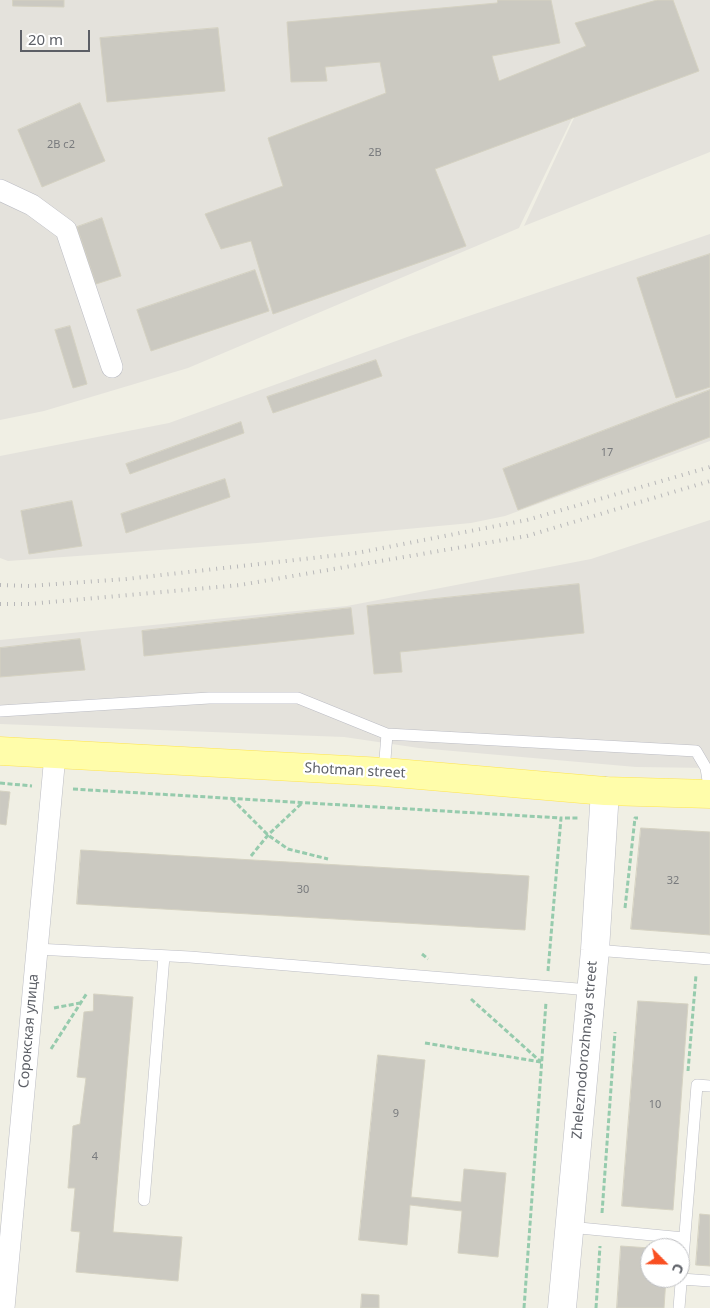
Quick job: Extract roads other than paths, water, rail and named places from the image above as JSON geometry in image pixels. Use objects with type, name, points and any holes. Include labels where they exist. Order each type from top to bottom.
[{"type":"main road","name":"Shotman street","points":[[0,751],[384,772],[605,791],[710,794]]},
{"type":"street","points":[[0,190],[32,205],[66,230],[112,367]]},
{"type":"street","name":"Сорокская улица","points":[[4,1308],[55,755]]},
{"type":"street","name":"Zheleznodorozhnaya street","points":[[562,1308],[595,950],[605,818],[605,791]]},
{"type":"lane","points":[[0,711],[209,698],[298,698],[387,734],[696,751],[706,768],[710,794]]},
{"type":"lane","points":[[384,772],[387,734]]},
{"type":"lane","points":[[36,949],[164,956],[590,990]]},
{"type":"lane","points":[[595,950],[710,959]]},
{"type":"lane","points":[[144,1200],[164,956]]},
{"type":"lane","points":[[569,1227],[684,1238],[697,1084],[710,1086]]},
{"type":"lane","points":[[690,1280],[710,1281]]},
{"type":"lane","points":[[678,1308],[680,1288]]},
{"type":"railway","points":[[0,585],[29,586],[126,579],[357,553],[527,520],[710,467]]},
{"type":"railway","points":[[0,604],[29,604],[240,585],[527,536],[710,481]]}]
